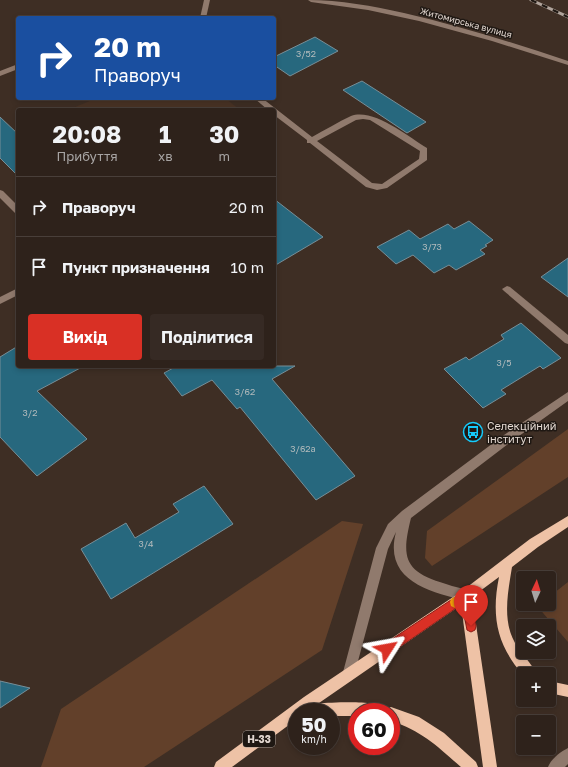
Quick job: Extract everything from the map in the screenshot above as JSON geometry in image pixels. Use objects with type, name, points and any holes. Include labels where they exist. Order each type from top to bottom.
[{"type":"main road","name":"Н-33","points":[[308,703],[466,595],[534,543],[568,521]]},
{"type":"main road","points":[[507,564],[502,585],[500,606],[502,625],[506,643],[524,667]]},
{"type":"main road","points":[[466,595],[490,767]]},
{"type":"main road","points":[[556,688],[568,691]]},
{"type":"main road","name":"Н-33","points":[[221,767],[288,717]]},
{"type":"main road","points":[[400,717],[414,722],[439,738],[471,767]]},
{"type":"street","points":[[203,16],[207,0]]},
{"type":"street","name":"Житомирська вулиця","points":[[311,0],[369,8],[428,21],[504,42],[568,63]]},
{"type":"street","points":[[0,74],[16,67]]},
{"type":"street","points":[[260,100],[270,108]]},
{"type":"street","points":[[276,113],[310,140],[369,185],[377,187],[384,186],[424,160],[424,150],[372,118],[354,118],[310,140]]},
{"type":"street","points":[[0,193],[16,209]]},
{"type":"street","points":[[507,289],[568,340]]},
{"type":"street","points":[[0,302],[16,292]]},
{"type":"street","points":[[348,676],[382,548],[392,528],[406,515],[508,438],[568,396]]},
{"type":"street","points":[[406,515],[399,543],[400,558],[406,569],[417,579],[434,587],[466,595]]},
{"type":"street","points":[[555,767],[568,755]]},
{"type":"shaded area","points":[[92,100],[228,100],[238,108],[73,108]]},
{"type":"shaded area","points":[[568,429],[568,477],[432,566],[425,558],[427,531]]},
{"type":"shaded area","points":[[342,521],[363,524],[322,650],[144,767],[41,767],[61,709]]},
{"type":"shaded area","points":[[568,582],[568,642],[556,628],[556,619],[548,619],[541,611],[556,611],[556,591]]},
{"type":"building","points":[[315,37],[338,51],[290,76],[276,66],[276,56]]},
{"type":"building","points":[[362,81],[426,122],[407,133],[343,90]]},
{"type":"building","points":[[0,117],[16,132],[16,174],[0,158]]},
{"type":"building","points":[[276,201],[323,237],[276,265]]},
{"type":"building","points":[[469,221],[493,240],[480,250],[485,254],[456,270],[449,265],[434,273],[413,255],[396,264],[377,247],[409,230],[420,239],[448,224],[454,229]]},
{"type":"building","points":[[568,258],[568,297],[541,277]]},
{"type":"building","points":[[521,323],[561,358],[543,369],[540,366],[501,390],[506,394],[483,408],[444,369],[466,357],[469,360],[504,339],[501,335]]},
{"type":"building","points":[[16,347],[16,368],[80,368],[37,391],[87,439],[37,476],[0,437],[0,357]]},
{"type":"building","points":[[276,366],[295,366],[272,379],[355,476],[316,500],[240,407],[237,409],[212,380],[182,396],[164,373],[173,368],[276,368]]},
{"type":"building","points":[[204,486],[233,524],[111,599],[81,549],[126,523],[135,538],[179,512],[173,504]]},
{"type":"building","points":[[0,681],[30,688],[0,708]]},
{"type":"railway","points":[[531,0],[568,17]]},
{"type":"slow traffic","points":[[455,602],[466,595],[468,607]]},
{"type":"place","name":"Селекційний інститут","points":[[473,432]]},
{"type":"route","points":[[387,649],[466,595],[471,626]]}]
